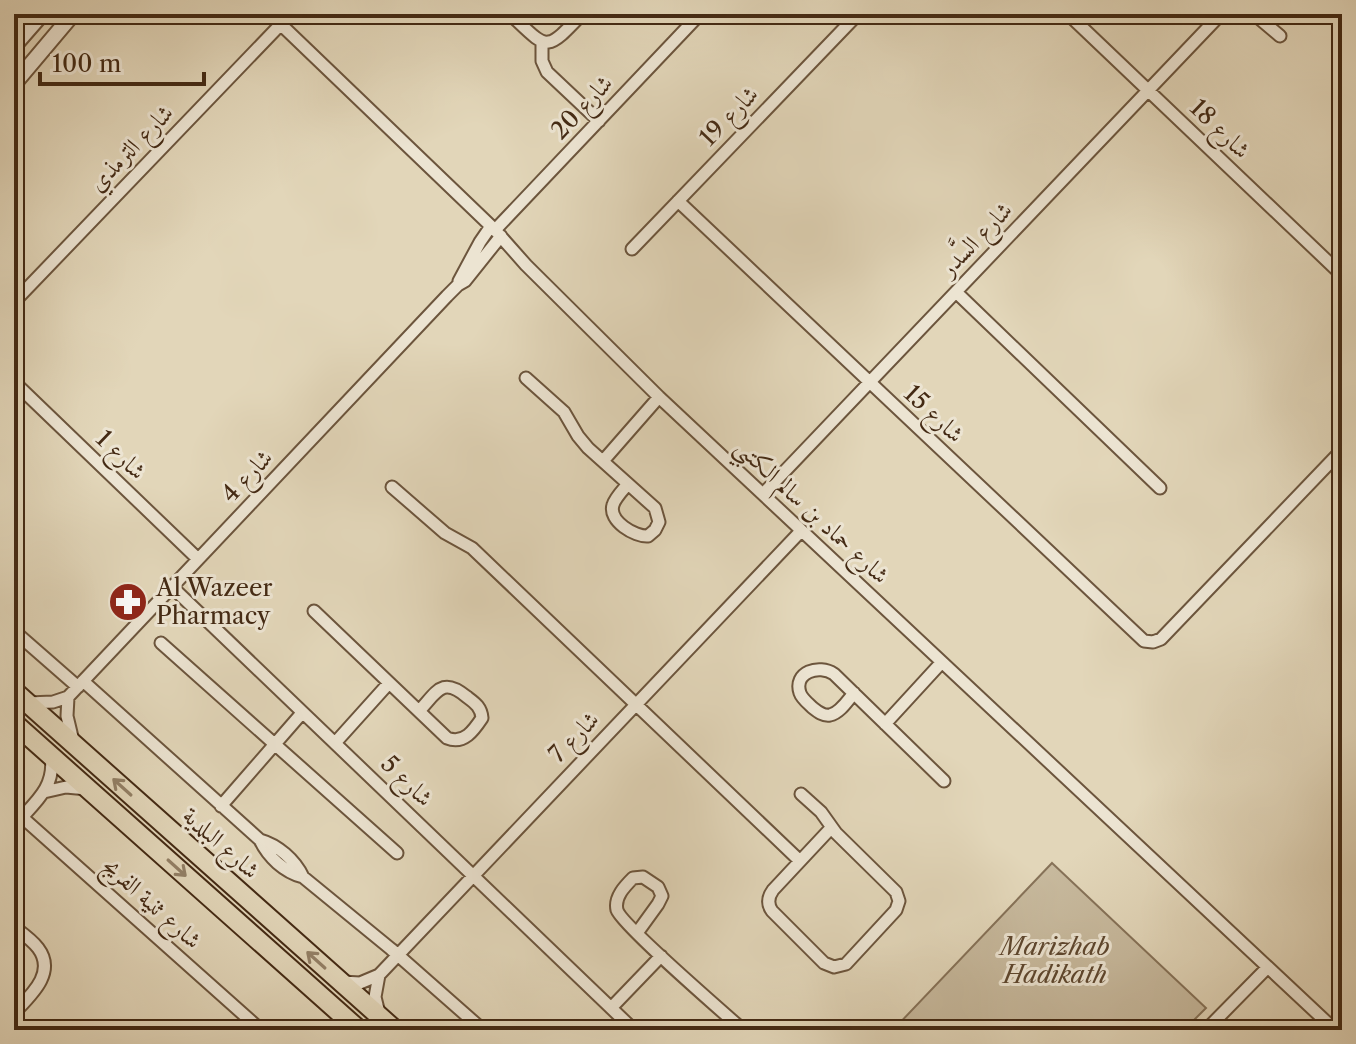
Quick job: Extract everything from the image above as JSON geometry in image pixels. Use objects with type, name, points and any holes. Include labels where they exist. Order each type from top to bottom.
[{"type":"main road","name":"شارع البلدية","points":[[21,697],[389,1024]]},
{"type":"main road","name":"شارع البلدية","points":[[14,723],[359,1030]]},
{"type":"street","points":[[14,46],[42,14]]},
{"type":"street","points":[[14,84],[73,14]]},
{"type":"street","name":"شارع حماد بن سالم الكتبي","points":[[270,14],[496,231],[526,265],[659,397],[1335,1030]]},
{"type":"street","points":[[510,14],[542,42],[556,40],[582,14]]},
{"type":"street","name":"شارع 20","points":[[496,231],[700,14]]},
{"type":"street","name":"شارع 19","points":[[632,249],[858,14]]},
{"type":"street","name":"شارع 18","points":[[1068,14],[1342,275]]},
{"type":"street","name":"شارع السَّدر","points":[[763,494],[1221,14]]},
{"type":"street","points":[[1254,14],[1280,36]]},
{"type":"street","name":"شارع الترمذي","points":[[14,302],[281,24]]},
{"type":"street","points":[[542,42],[542,61],[547,72],[599,121]]},
{"type":"street","name":"شارع 15","points":[[678,201],[1140,639],[1153,642],[1164,636],[1342,450]]},
{"type":"street","name":"شارع 4","points":[[68,697],[458,285],[480,242],[496,231]]},
{"type":"street","points":[[956,292],[1160,488]]},
{"type":"street","points":[[526,378],[564,412],[583,442],[628,484],[657,512],[658,526],[648,536],[634,534],[613,514],[614,502],[628,484]]},
{"type":"street","name":"شارع 1","points":[[14,382],[198,559]]},
{"type":"street","points":[[603,461],[659,397]]},
{"type":"street","points":[[392,487],[445,533],[472,548],[800,861]]},
{"type":"street","name":"شارع 7","points":[[379,975],[801,531]]},
{"type":"street","name":"شارع 5","points":[[171,586],[634,1030]]},
{"type":"street","points":[[314,611],[447,738],[456,741],[465,739],[482,718],[479,707],[449,685],[441,688],[419,711]]},
{"type":"street","points":[[14,631],[260,840],[267,853],[284,869],[303,877],[483,1030]]},
{"type":"street","points":[[161,643],[397,853]]},
{"type":"street","points":[[885,724],[941,663]]},
{"type":"street","points":[[854,693],[835,713],[824,715],[803,698],[800,683],[809,671],[824,668],[834,674],[854,693],[944,781]]},
{"type":"street","points":[[335,743],[389,683]]},
{"type":"street","points":[[21,697],[44,704],[68,697],[68,726],[75,745]]},
{"type":"street","points":[[221,806],[302,713]]},
{"type":"street","points":[[17,817],[44,792],[52,774],[50,754]]},
{"type":"street","points":[[44,792],[66,787],[89,789]]},
{"type":"street","points":[[801,794],[896,892],[899,901],[896,910],[842,966],[834,967],[824,963],[769,907],[770,894],[831,828]]},
{"type":"street","name":"شارع ثنية الفريج","points":[[17,817],[261,1030]]},
{"type":"street","points":[[637,933],[662,896],[658,887],[643,877],[633,878],[617,901],[621,917],[637,933],[661,956],[742,1029]]},
{"type":"street","points":[[14,927],[39,949],[44,972],[41,983],[14,1013]]},
{"type":"street","points":[[611,1008],[661,956]]},
{"type":"street","points":[[1206,1030],[1267,968]]},
{"type":"street","points":[[340,982],[360,983],[379,975]]},
{"type":"street","points":[[379,975],[375,997],[389,1024]]},
{"type":"green space","name":"Marizhab Hadikath","points":[[1052,863],[1206,1008],[1184,1030],[893,1030]]},
{"type":"place","name":"Al Wazeer Pharmacy","points":[[128,602]]}]
